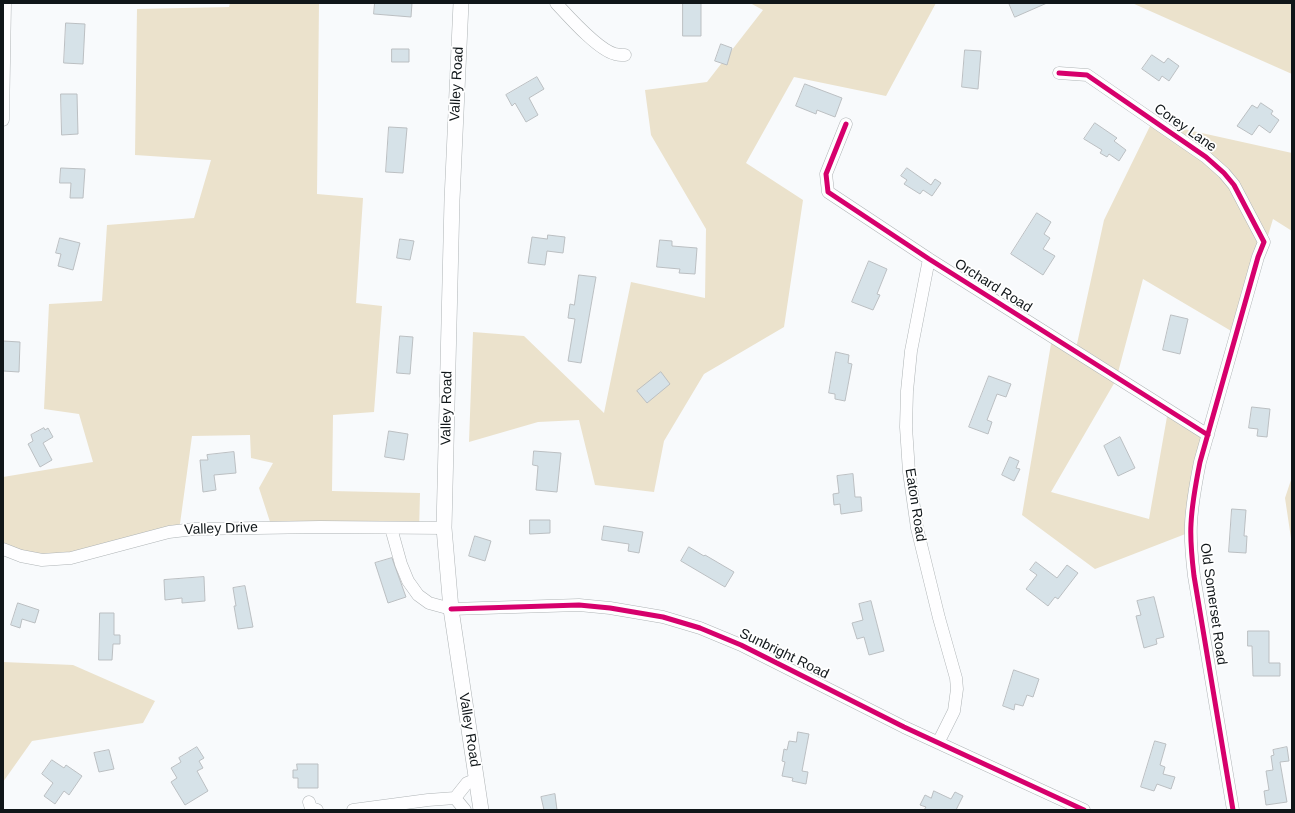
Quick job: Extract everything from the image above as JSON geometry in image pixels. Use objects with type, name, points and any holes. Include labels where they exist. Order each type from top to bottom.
[{"type":"main road","name":"Valley Road","points":[[461,3],[452,200],[444,528],[451,610],[482,810]]},
{"type":"street","points":[[3,120],[5,3]]},
{"type":"street","points":[[556,3],[576,24],[600,45],[616,54],[625,55]]},
{"type":"street","name":"Corey Lane","points":[[1059,73],[1087,75],[1206,156],[1234,184],[1264,242]]},
{"type":"street","name":"Orchard Road","points":[[846,124],[826,174],[828,192],[929,260],[1208,435]]},
{"type":"street","name":"Old Somerset Road","points":[[1233,810],[1194,576],[1191,547],[1191,522],[1200,462],[1258,257],[1264,242]]},
{"type":"street","name":"Eaton Road","points":[[929,260],[911,351],[907,391],[906,426],[909,472],[917,528],[958,689],[954,711],[938,743]]},
{"type":"street","name":"Sunbright Road","points":[[391,528],[401,564],[408,581],[418,594],[429,603],[451,610],[580,605],[610,608],[663,617],[700,628],[741,644],[904,727],[1084,810]]},
{"type":"street","name":"Valley Drive","points":[[3,549],[22,556],[42,560],[71,558],[169,532],[194,529],[444,528]]},
{"type":"street","points":[[353,810],[455,798],[467,783],[477,779]]},
{"type":"street","points":[[455,798],[464,810]]},
{"type":"shaded area","points":[[230,3],[319,3],[317,194],[363,198],[356,303],[382,306],[374,412],[333,415],[332,491],[420,493],[419,532],[272,528],[259,488],[273,463],[251,458],[250,435],[192,436],[179,531],[37,561],[3,546],[3,477],[93,462],[79,414],[44,409],[49,304],[102,301],[107,225],[194,218],[211,160],[135,155],[137,9],[229,7]]},
{"type":"shaded area","points":[[750,3],[936,3],[886,96],[794,77],[746,163],[803,200],[784,327],[704,374],[664,441],[654,492],[595,485],[579,420],[538,422],[469,442],[473,332],[524,336],[604,413],[631,282],[705,298],[706,229],[651,135],[645,90],[707,82],[763,10]]},
{"type":"shaded area","points":[[1132,3],[1292,3],[1292,74]]},
{"type":"shaded area","points":[[1152,122],[1292,153],[1292,231],[1273,219],[1238,335],[1143,279],[1116,380],[1051,492],[1149,519],[1168,411],[1203,437],[1188,533],[1095,569],[1022,515],[1052,338],[1075,353],[1104,220]]},
{"type":"shaded area","points":[[1292,477],[1292,545],[1285,498]]},
{"type":"shaded area","points":[[3,662],[73,665],[155,701],[143,723],[32,741],[3,782]]},
{"type":"building","points":[[375,3],[412,3],[411,17],[374,14]]},
{"type":"building","points":[[683,3],[701,3],[701,36],[683,36]]},
{"type":"building","points":[[1009,3],[1047,3],[1015,17]]},
{"type":"building","points":[[66,23],[85,24],[83,64],[64,63]]},
{"type":"building","points":[[721,44],[732,48],[727,65],[715,61]]},
{"type":"building","points":[[392,49],[409,49],[409,62],[392,62]]},
{"type":"building","points":[[965,50],[981,51],[978,89],[962,87]]},
{"type":"building","points":[[1152,55],[1164,63],[1168,58],[1179,66],[1169,81],[1162,76],[1159,81],[1142,69]]},
{"type":"building","points":[[537,77],[544,89],[529,98],[538,115],[526,122],[515,103],[512,106],[506,95]]},
{"type":"building","points":[[805,84],[842,98],[835,117],[817,110],[816,114],[796,106]]},
{"type":"building","points":[[61,94],[77,94],[78,134],[62,135]]},
{"type":"building","points":[[1261,103],[1273,111],[1271,114],[1279,120],[1270,133],[1259,125],[1252,135],[1237,126],[1252,105],[1257,108]]},
{"type":"building","points":[[1095,123],[1117,138],[1114,141],[1126,150],[1119,161],[1109,154],[1107,157],[1100,153],[1102,150],[1084,139]]},
{"type":"building","points":[[389,127],[407,128],[403,173],[386,172]]},
{"type":"building","points":[[61,168],[85,169],[83,198],[70,198],[71,183],[60,183]]},
{"type":"building","points":[[907,168],[931,185],[935,179],[941,183],[932,196],[923,190],[920,194],[904,184],[907,180],[901,176]]},
{"type":"building","points":[[1037,213],[1051,222],[1044,234],[1050,238],[1043,249],[1055,256],[1043,275],[1011,254]]},
{"type":"building","points":[[548,235],[565,237],[563,253],[547,251],[545,265],[528,263],[532,237],[547,239]]},
{"type":"building","points":[[60,238],[80,243],[73,270],[58,266],[61,254],[56,253]]},
{"type":"building","points":[[400,239],[414,241],[410,260],[397,258]]},
{"type":"building","points":[[660,240],[672,241],[672,246],[697,248],[695,274],[679,273],[680,269],[657,267]]},
{"type":"building","points":[[869,261],[887,269],[877,294],[880,295],[873,310],[852,302]]},
{"type":"building","points":[[579,275],[596,277],[581,363],[568,361],[575,319],[568,318],[570,304],[574,305]]},
{"type":"building","points":[[1171,315],[1188,319],[1180,354],[1163,350]]},
{"type":"building","points":[[400,336],[413,337],[410,374],[397,373]]},
{"type":"building","points":[[3,341],[20,342],[19,372],[3,371]]},
{"type":"building","points":[[836,352],[849,355],[848,363],[852,364],[845,401],[835,399],[835,394],[829,393]]},
{"type":"building","points":[[661,372],[670,384],[647,403],[637,391]]},
{"type":"building","points":[[989,376],[1011,384],[1006,397],[997,394],[987,420],[992,422],[988,434],[969,427]]},
{"type":"building","points":[[1252,407],[1270,409],[1267,437],[1257,436],[1258,429],[1249,428]]},
{"type":"building","points":[[44,428],[45,430],[48,428],[53,437],[43,443],[52,460],[40,467],[28,444],[33,441],[31,435]]},
{"type":"building","points":[[389,431],[408,434],[404,460],[385,457]]},
{"type":"building","points":[[1120,437],[1135,468],[1118,476],[1104,446]]},
{"type":"building","points":[[534,451],[561,453],[557,492],[536,490],[538,466],[533,465]]},
{"type":"building","points":[[234,452],[236,473],[214,475],[216,490],[203,492],[200,460],[208,460],[207,455]]},
{"type":"building","points":[[1010,457],[1019,461],[1016,468],[1020,469],[1014,481],[1002,475]]},
{"type":"building","points":[[853,474],[855,497],[861,497],[862,511],[841,514],[840,504],[834,505],[833,494],[839,493],[837,476]]},
{"type":"building","points":[[1232,509],[1246,510],[1244,536],[1247,536],[1246,553],[1229,552]]},
{"type":"building","points":[[530,520],[550,520],[550,533],[530,534]]},
{"type":"building","points":[[604,526],[643,532],[639,553],[628,551],[629,544],[602,540]]},
{"type":"building","points":[[475,536],[491,541],[485,561],[469,556]]},
{"type":"building","points":[[689,547],[734,572],[725,587],[681,561]]},
{"type":"building","points":[[392,558],[406,597],[388,603],[375,563]]},
{"type":"building","points":[[1036,562],[1057,578],[1067,565],[1078,573],[1058,599],[1055,597],[1048,606],[1026,589],[1037,575],[1030,570]]},
{"type":"building","points":[[204,577],[205,601],[182,603],[182,598],[165,600],[164,580]]},
{"type":"building","points":[[245,586],[253,627],[238,629],[233,588]]},
{"type":"building","points":[[1154,597],[1164,637],[1156,639],[1157,644],[1144,648],[1136,616],[1141,615],[1137,601]]},
{"type":"building","points":[[871,601],[884,651],[869,655],[864,637],[857,639],[852,623],[863,620],[859,604]]},
{"type":"building","points":[[18,603],[39,610],[35,623],[22,619],[20,628],[11,625]]},
{"type":"building","points":[[100,613],[114,613],[114,635],[120,635],[120,644],[113,644],[112,660],[99,660]]},
{"type":"building","points":[[1248,631],[1269,631],[1269,663],[1280,663],[1280,676],[1253,676],[1252,646],[1248,646]]},
{"type":"building","points":[[1014,670],[1039,679],[1033,697],[1027,695],[1023,706],[1015,704],[1014,710],[1003,706]]},
{"type":"building","points":[[798,732],[809,734],[802,771],[808,772],[806,784],[792,781],[793,778],[782,776],[785,762],[782,761],[784,749],[787,750],[789,741],[796,742]]},
{"type":"building","points":[[1155,741],[1166,744],[1160,765],[1165,767],[1163,774],[1175,777],[1171,789],[1157,784],[1154,791],[1141,787]]},
{"type":"building","points":[[197,747],[204,758],[199,761],[203,768],[197,771],[208,791],[185,805],[171,782],[177,778],[171,768],[181,762],[179,758]]},
{"type":"building","points":[[1287,747],[1289,761],[1280,762],[1287,802],[1266,805],[1264,791],[1269,790],[1266,771],[1273,770],[1271,756],[1274,755],[1273,750]]},
{"type":"building","points":[[109,750],[114,769],[99,772],[94,753]]},
{"type":"building","points":[[52,760],[64,768],[66,765],[82,776],[69,795],[64,791],[55,804],[44,796],[53,783],[42,774]]},
{"type":"building","points":[[297,764],[318,764],[318,788],[298,788],[298,778],[293,778],[293,770],[297,770]]},
{"type":"building","points":[[934,791],[951,799],[955,792],[963,796],[956,810],[924,810],[926,807],[920,805],[925,795],[931,798]]},
{"type":"building","points":[[555,794],[557,810],[544,810],[541,797]]},
{"type":"cycle path","points":[[1059,73],[1087,75],[1206,157],[1224,173],[1234,185],[1264,242],[1258,257],[1200,462],[1193,500],[1191,524],[1194,576],[1233,810]]},
{"type":"cycle path","points":[[846,124],[826,174],[828,192],[929,259],[1208,435]]},
{"type":"cycle path","points":[[451,609],[579,605],[610,608],[663,617],[700,628],[741,645],[904,727],[1084,810]]}]
